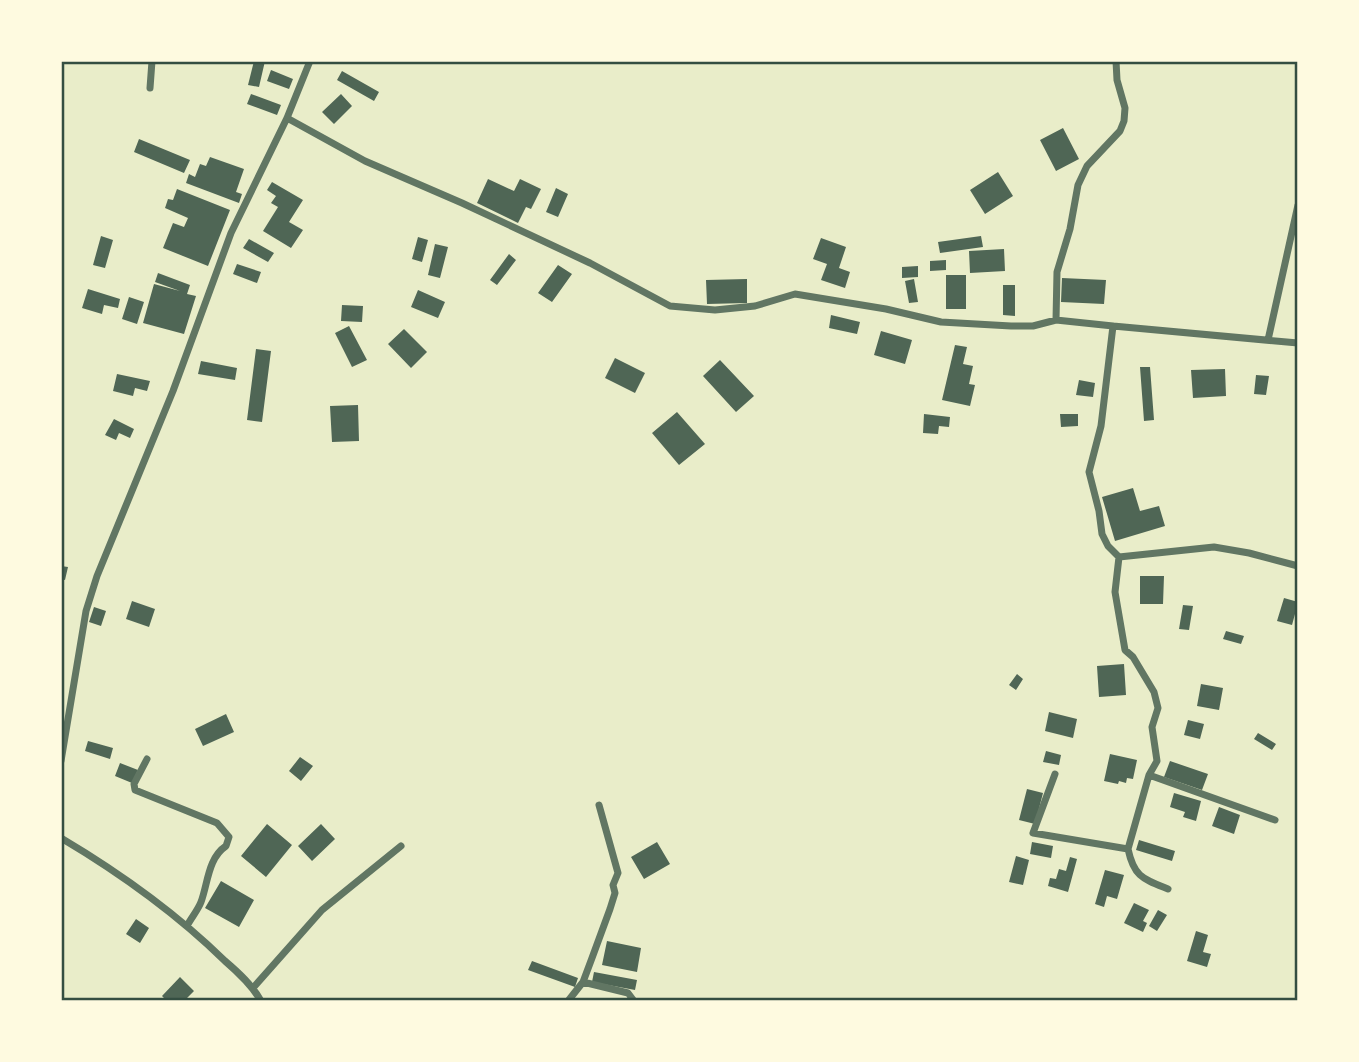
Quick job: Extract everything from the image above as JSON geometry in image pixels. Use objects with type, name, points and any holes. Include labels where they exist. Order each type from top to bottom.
[{"type":"street","points":[[150,88],[152,61]]},
{"type":"street","points":[[61,761],[86,611],[97,576],[173,391],[231,233],[288,118],[310,61]]},
{"type":"street","points":[[1056,320],[1057,272],[1070,229],[1078,185],[1087,166],[1120,131],[1124,121],[1125,108],[1117,80],[1116,61]]},
{"type":"street","points":[[288,118],[365,161],[590,263],[670,306],[715,310],[754,306],[795,294],[886,309],[941,322],[1033,326],[1056,320],[1298,343]]},
{"type":"street","points":[[1268,340],[1298,205]]},
{"type":"street","points":[[1113,326],[1101,426],[1089,472],[1102,534],[1108,546],[1119,557]]},
{"type":"street","points":[[1119,557],[1213,547],[1249,552],[1298,566]]},
{"type":"street","points":[[1119,557],[1115,592],[1125,650],[1133,657],[1150,685],[1158,708],[1152,727],[1157,761],[1150,775],[1128,849],[1138,876],[1168,890]]},
{"type":"street","points":[[147,760],[134,784],[136,791],[217,823],[229,837],[226,846],[211,864],[201,903],[187,926]]},
{"type":"street","points":[[1055,774],[1033,833],[1128,849]]},
{"type":"street","points":[[1150,775],[1275,820]]},
{"type":"street","points":[[568,1001],[583,982],[615,893],[613,885],[618,873],[599,805]]},
{"type":"street","points":[[61,838],[124,878],[187,926],[253,988],[261,1001]]},
{"type":"street","points":[[253,988],[323,910],[401,846]]},
{"type":"street","points":[[583,982],[628,993],[635,1001]]},
{"type":"building","points":[[254,61],[265,61],[259,87],[248,85]]},
{"type":"building","points":[[271,70],[293,79],[289,89],[267,81]]},
{"type":"building","points":[[342,71],[379,92],[374,101],[337,80]]},
{"type":"building","points":[[251,94],[281,105],[277,115],[247,104]]},
{"type":"building","points":[[341,94],[352,106],[334,124],[322,112]]},
{"type":"building","points":[[1063,128],[1079,159],[1056,171],[1040,140]]},
{"type":"building","points":[[139,139],[190,160],[184,173],[134,152]]},
{"type":"building","points":[[210,157],[244,169],[236,192],[242,194],[239,203],[186,183],[189,174],[195,177],[200,164],[206,166]]},
{"type":"building","points":[[998,172],[1013,196],[985,214],[970,190]]},
{"type":"building","points":[[488,179],[514,191],[520,179],[541,189],[531,209],[526,207],[518,223],[477,203]]},
{"type":"building","points":[[272,182],[303,200],[289,222],[303,230],[291,248],[263,231],[278,207],[271,203],[276,196],[267,190]]},
{"type":"building","points":[[556,188],[568,194],[558,217],[546,212]]},
{"type":"building","points":[[177,189],[230,210],[208,266],[163,248],[173,223],[184,227],[188,218],[165,208],[168,199],[173,200]]},
{"type":"building","points":[[101,236],[113,240],[105,268],[93,265]]},
{"type":"building","points":[[981,236],[983,247],[940,253],[938,242]]},
{"type":"building","points":[[418,237],[428,240],[422,262],[412,259]]},
{"type":"building","points":[[821,238],[846,247],[839,268],[850,272],[845,288],[821,280],[827,264],[813,259]]},
{"type":"building","points":[[249,239],[274,253],[268,262],[243,248]]},
{"type":"building","points":[[435,244],[448,247],[440,278],[428,275]]},
{"type":"building","points":[[1004,249],[1005,271],[970,273],[969,251]]},
{"type":"building","points":[[509,254],[516,260],[497,285],[490,280]]},
{"type":"building","points":[[946,260],[946,270],[930,271],[930,261]]},
{"type":"building","points":[[237,264],[261,272],[257,283],[233,274]]},
{"type":"building","points":[[558,265],[572,274],[552,302],[538,293]]},
{"type":"building","points":[[918,266],[918,277],[902,278],[902,267]]},
{"type":"building","points":[[158,273],[190,285],[187,294],[196,296],[184,334],[143,323],[154,284],[180,291],[155,282]]},
{"type":"building","points":[[946,275],[966,275],[966,309],[946,309]]},
{"type":"building","points":[[1062,278],[1106,280],[1104,304],[1061,302]]},
{"type":"building","points":[[747,279],[747,303],[707,304],[706,280]]},
{"type":"building","points":[[914,279],[918,302],[909,303],[905,281]]},
{"type":"building","points":[[1003,285],[1015,285],[1015,316],[1003,315]]},
{"type":"building","points":[[88,289],[120,299],[118,308],[104,305],[102,314],[82,308]]},
{"type":"building","points":[[418,290],[445,302],[438,318],[411,307]]},
{"type":"building","points":[[129,297],[144,302],[137,324],[122,319]]},
{"type":"building","points":[[342,305],[363,306],[362,322],[341,321]]},
{"type":"building","points":[[831,315],[860,322],[857,334],[829,328]]},
{"type":"building","points":[[349,326],[367,360],[352,367],[335,333]]},
{"type":"building","points":[[404,329],[427,352],[411,368],[388,344]]},
{"type":"building","points":[[881,331],[912,340],[905,364],[874,355]]},
{"type":"building","points":[[955,345],[967,347],[963,364],[973,366],[969,384],[975,385],[970,406],[942,400]]},
{"type":"building","points":[[256,349],[271,351],[262,422],[247,420]]},
{"type":"building","points":[[615,358],[645,373],[635,393],[605,378]]},
{"type":"building","points":[[720,360],[754,396],[736,412],[703,376]]},
{"type":"building","points":[[201,361],[237,368],[235,380],[198,374]]},
{"type":"building","points":[[1140,367],[1150,367],[1154,420],[1144,421]]},
{"type":"building","points":[[1225,369],[1226,396],[1193,398],[1191,370]]},
{"type":"building","points":[[117,374],[150,381],[147,391],[135,388],[133,396],[113,391]]},
{"type":"building","points":[[1256,375],[1269,376],[1266,395],[1254,394]]},
{"type":"building","points":[[1079,380],[1095,383],[1093,397],[1076,395]]},
{"type":"building","points":[[358,405],[359,441],[332,442],[330,406]]},
{"type":"building","points":[[677,412],[705,444],[679,465],[652,433]]},
{"type":"building","points":[[924,414],[950,417],[949,427],[939,426],[938,434],[923,433]]},
{"type":"building","points":[[1060,414],[1078,414],[1078,426],[1061,427]]},
{"type":"building","points":[[114,419],[134,429],[130,438],[119,433],[116,440],[105,435]]},
{"type":"building","points":[[1133,488],[1140,511],[1159,506],[1165,526],[1115,541],[1102,497]]},
{"type":"building","points":[[61,566],[68,567],[65,580],[61,579]]},
{"type":"building","points":[[1140,576],[1164,576],[1163,604],[1140,604]]},
{"type":"building","points":[[1284,598],[1298,602],[1298,615],[1295,614],[1292,625],[1277,621]]},
{"type":"building","points":[[132,601],[155,609],[149,627],[126,619]]},
{"type":"building","points":[[1183,605],[1193,606],[1189,630],[1179,629]]},
{"type":"building","points":[[94,607],[106,611],[101,626],[89,622]]},
{"type":"building","points":[[1226,631],[1244,636],[1241,644],[1223,639]]},
{"type":"building","points":[[1124,664],[1126,695],[1099,697],[1097,666]]},
{"type":"building","points":[[1017,674],[1023,679],[1016,690],[1009,685]]},
{"type":"building","points":[[1201,684],[1223,688],[1219,710],[1197,706]]},
{"type":"building","points":[[1049,712],[1077,719],[1073,738],[1045,731]]},
{"type":"building","points":[[226,714],[234,732],[203,746],[195,729]]},
{"type":"building","points":[[1188,720],[1204,724],[1200,739],[1184,735]]},
{"type":"building","points":[[1258,733],[1276,744],[1272,750],[1254,739]]},
{"type":"building","points":[[88,741],[113,748],[110,759],[85,751]]},
{"type":"building","points":[[1046,751],[1061,755],[1059,765],[1043,762]]},
{"type":"building","points":[[1110,754],[1137,760],[1133,779],[1127,778],[1126,783],[1119,781],[1118,784],[1104,781]]},
{"type":"building","points":[[300,757],[313,766],[301,781],[289,771]]},
{"type":"building","points":[[1170,761],[1208,774],[1202,790],[1164,777]]},
{"type":"building","points":[[120,763],[138,770],[132,783],[115,776]]},
{"type":"building","points":[[1027,789],[1043,793],[1035,824],[1019,820]]},
{"type":"building","points":[[1174,793],[1201,801],[1196,821],[1183,817],[1185,812],[1170,807]]},
{"type":"building","points":[[1219,807],[1240,815],[1234,834],[1212,826]]},
{"type":"building","points":[[267,824],[292,845],[266,877],[241,856]]},
{"type":"building","points":[[321,824],[335,839],[312,861],[298,846]]},
{"type":"building","points":[[1139,840],[1175,851],[1172,861],[1136,850]]},
{"type":"building","points":[[657,842],[670,864],[644,879],[631,857]]},
{"type":"building","points":[[1032,842],[1053,846],[1051,858],[1030,854]]},
{"type":"building","points":[[1016,856],[1029,860],[1023,885],[1009,882]]},
{"type":"building","points":[[1070,857],[1077,859],[1068,892],[1048,886],[1050,878],[1056,879],[1059,869],[1066,871]]},
{"type":"building","points":[[1105,870],[1124,875],[1117,899],[1107,896],[1104,907],[1095,904]]},
{"type":"building","points":[[221,881],[254,900],[239,927],[205,908]]},
{"type":"building","points":[[1134,903],[1149,910],[1143,921],[1147,923],[1143,932],[1124,923]]},
{"type":"building","points":[[1158,910],[1167,915],[1157,931],[1149,926]]},
{"type":"building","points":[[136,919],[149,928],[140,943],[126,934]]},
{"type":"building","points":[[1196,931],[1208,935],[1203,952],[1211,954],[1207,967],[1187,961]]},
{"type":"building","points":[[607,941],[641,948],[637,972],[602,965]]},
{"type":"building","points":[[532,961],[578,978],[575,987],[528,970]]},
{"type":"building","points":[[594,972],[637,980],[635,990],[592,982]]},
{"type":"building","points":[[180,977],[194,991],[184,1001],[167,1001],[162,996]]}]
